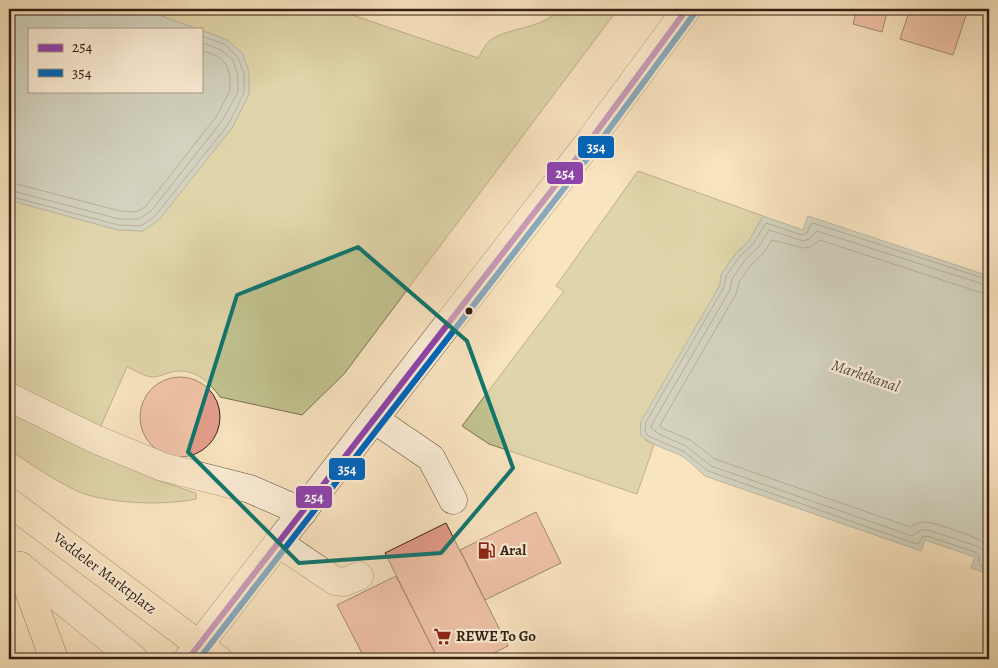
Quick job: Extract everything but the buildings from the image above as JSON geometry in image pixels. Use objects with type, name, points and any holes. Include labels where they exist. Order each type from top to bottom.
[{"type":"main road","name":"Veddeler Marktplatz","points":[[9,502],[202,655]]},
{"type":"main road","points":[[14,562],[54,659]]},
{"type":"street","points":[[202,655],[279,543],[586,146],[687,9]]},
{"type":"street","points":[[9,397],[95,439],[163,467],[250,489],[303,512]]},
{"type":"street","points":[[374,419],[431,458],[453,500]]},
{"type":"street","points":[[279,543],[335,581],[344,582],[359,576]]},
{"type":"street","points":[[14,562],[134,659]]},
{"type":"highlighted area","points":[[358,247],[467,341],[513,468],[441,553],[299,563],[188,452],[237,295]]},
{"type":"green space","points":[[143,9],[335,9],[478,58],[490,40],[499,35],[546,20],[558,9],[618,9],[344,374],[302,415],[220,397],[206,381],[194,373],[180,371],[150,377],[127,367],[100,428],[9,384],[9,200],[118,230],[143,231],[232,128],[249,94],[227,40],[202,30],[202,28],[194,28]]},
{"type":"green space","points":[[638,171],[763,216],[749,241],[736,253],[721,275],[720,285],[645,440],[654,445],[637,494],[489,444],[462,426],[564,291],[556,286]]},
{"type":"green space","points":[[9,410],[157,480],[196,493],[196,499],[168,503],[118,501],[87,495],[75,490],[9,450]]},
{"type":"water","points":[[9,9],[143,9],[194,28],[28,28],[28,92],[202,92],[202,30],[227,40],[243,54],[249,73],[249,94],[232,128],[159,220],[143,231],[118,230],[9,200]]},
{"type":"water","name":"Marktkanal","points":[[763,216],[803,230],[808,216],[989,276],[989,574],[971,568],[975,557],[925,540],[921,551],[705,476],[683,457],[654,444],[640,434],[641,421],[720,285],[721,275],[736,253],[749,241]]},
{"type":"transit line","name":"254","points":[[188,659],[586,146],[687,9]]},
{"type":"transit line","name":"354","points":[[199,659],[593,151],[694,14]]},
{"type":"place","name":"Aral","points":[[486,550]]},
{"type":"place","name":"REWE To Go","points":[[442,636]]}]
